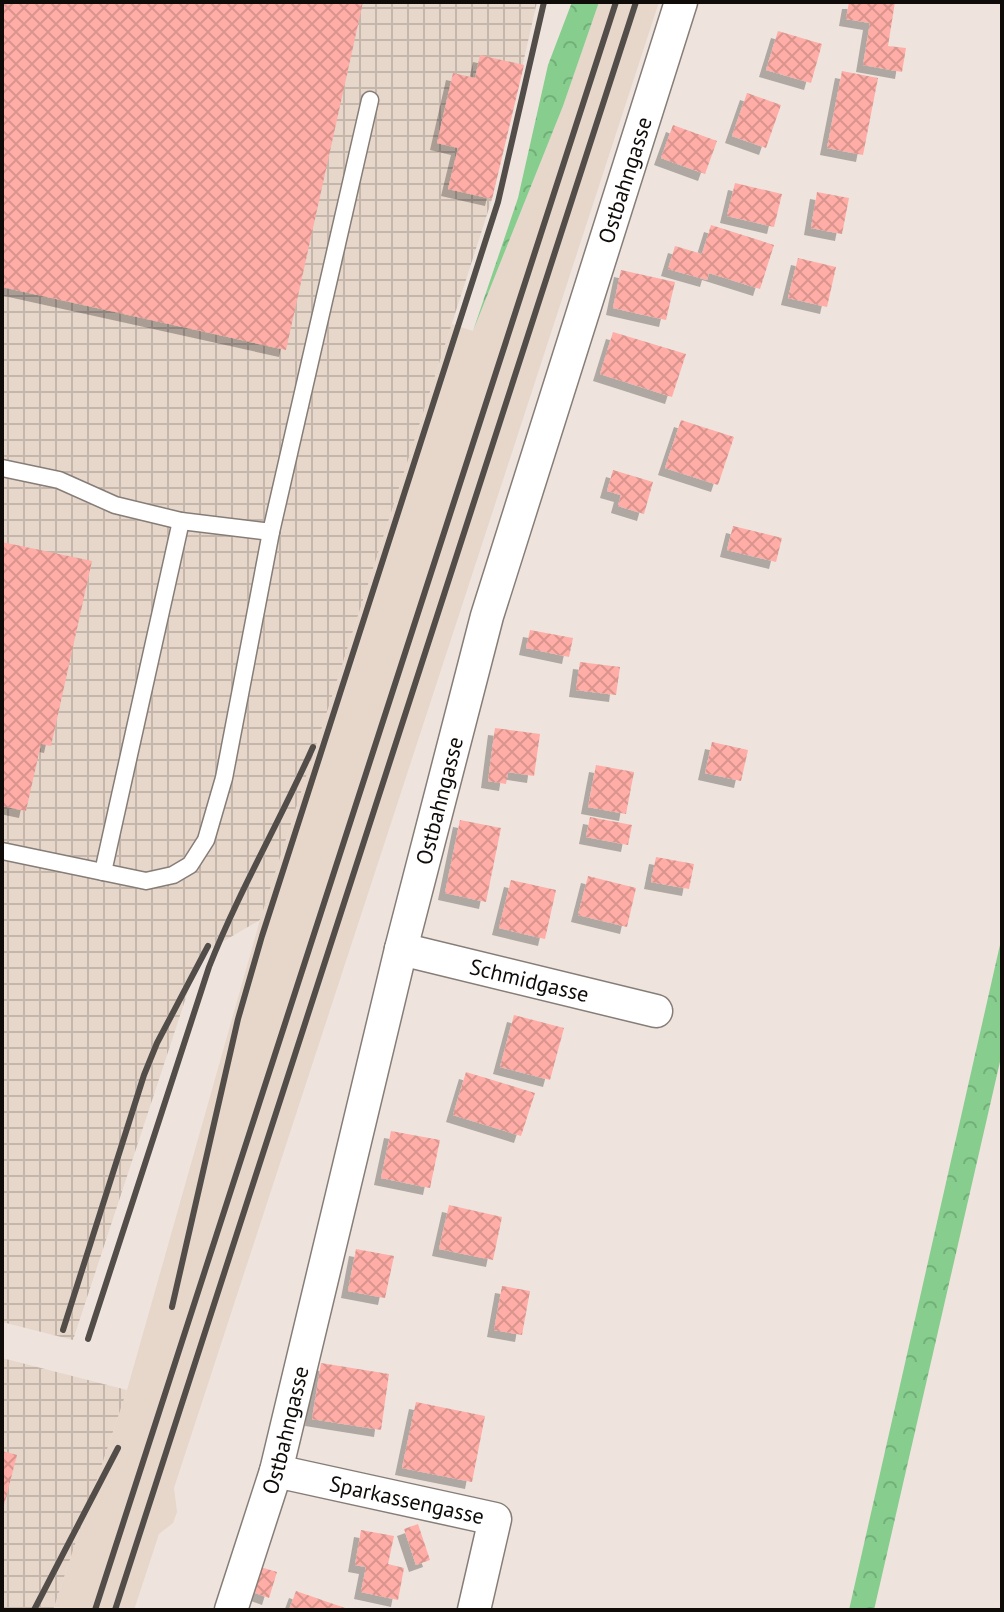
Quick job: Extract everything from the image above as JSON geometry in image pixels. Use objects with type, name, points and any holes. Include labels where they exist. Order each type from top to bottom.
[{"type":"street","name":"Ostbahngasse","points":[[231,1610],[276,1471],[401,949],[487,616],[681,2]]},
{"type":"street","name":"Schmidgasse","points":[[401,949],[656,1011]]},
{"type":"street","name":"Sparkassengasse","points":[[276,1471],[495,1519],[474,1610]]},
{"type":"lane","points":[[2,851],[146,881],[173,875],[190,865],[206,840],[224,778],[271,532],[370,100]]},
{"type":"lane","points":[[2,468],[59,480],[115,505],[181,521],[271,532]]},
{"type":"lane","points":[[103,872],[181,521]]},
{"type":"shaded area","points":[[2,2],[537,2],[492,199],[260,920],[200,955],[73,1340],[2,1322]]},
{"type":"shaded area","points":[[599,2],[659,2],[174,1488],[177,1512],[173,1523],[159,1534],[134,1610],[53,1610],[127,1390],[260,920],[452,324],[473,331],[563,106]]},
{"type":"shaded area","points":[[2,1358],[127,1390],[53,1610],[2,1610]]},
{"type":"green space","points":[[572,2],[599,2],[563,106],[473,331],[518,198],[548,65]]},
{"type":"green space","points":[[1002,936],[1002,1053],[874,1610],[849,1610]]},
{"type":"building","points":[[2,2],[363,2],[286,350],[2,287]]},
{"type":"building","points":[[849,2],[895,2],[888,46],[906,48],[902,72],[863,65],[870,23],[846,19]]},
{"type":"building","points":[[778,31],[822,44],[811,83],[766,70]]},
{"type":"building","points":[[480,55],[524,65],[492,199],[448,189],[458,148],[437,143],[453,73],[475,78]]},
{"type":"building","points":[[842,71],[878,78],[863,155],[827,148]]},
{"type":"building","points":[[747,93],[781,105],[766,148],[732,136]]},
{"type":"building","points":[[673,125],[717,141],[705,174],[661,158]]},
{"type":"building","points":[[735,183],[782,194],[774,227],[727,216]]},
{"type":"building","points":[[817,192],[849,198],[842,234],[811,228]]},
{"type":"building","points":[[711,225],[774,245],[760,289],[709,273],[707,280],[668,269],[675,246],[702,254]]},
{"type":"building","points":[[798,258],[836,267],[827,307],[788,298]]},
{"type":"building","points":[[621,270],[675,282],[666,320],[613,308]]},
{"type":"building","points":[[613,332],[686,354],[672,397],[600,374]]},
{"type":"building","points":[[681,420],[734,437],[718,485],[665,468]]},
{"type":"building","points":[[613,470],[653,482],[644,514],[618,506],[621,495],[607,491]]},
{"type":"building","points":[[733,526],[782,538],[776,562],[727,550]]},
{"type":"building","points":[[2,542],[92,561],[51,746],[41,744],[26,811],[2,806]]},
{"type":"building","points":[[530,630],[573,638],[569,657],[526,648]]},
{"type":"building","points":[[580,662],[620,667],[616,695],[576,690]]},
{"type":"building","points":[[495,728],[540,734],[534,776],[508,772],[506,784],[488,781]]},
{"type":"building","points":[[712,742],[748,750],[741,781],[705,773]]},
{"type":"building","points":[[596,765],[634,772],[626,814],[588,807]]},
{"type":"building","points":[[590,817],[632,825],[628,845],[586,837]]},
{"type":"building","points":[[460,820],[501,828],[486,902],[445,893]]},
{"type":"building","points":[[656,857],[694,864],[689,889],[651,882]]},
{"type":"building","points":[[588,876],[636,888],[627,927],[578,915]]},
{"type":"building","points":[[511,880],[556,890],[545,939],[499,928]]},
{"type":"building","points":[[514,1015],[564,1028],[550,1080],[500,1067]]},
{"type":"building","points":[[466,1072],[535,1093],[521,1136],[453,1115]]},
{"type":"building","points":[[391,1131],[440,1140],[430,1188],[381,1178]]},
{"type":"building","points":[[449,1205],[502,1217],[493,1260],[439,1249]]},
{"type":"building","points":[[356,1249],[394,1256],[385,1298],[348,1291]]},
{"type":"building","points":[[502,1286],[530,1291],[522,1335],[494,1330]]},
{"type":"building","points":[[321,1363],[389,1374],[381,1430],[312,1419]]},
{"type":"building","points":[[416,1402],[485,1416],[472,1482],[402,1468]]},
{"type":"building","points":[[2,1451],[17,1455],[3,1509],[2,1509]]},
{"type":"building","points":[[418,1524],[430,1560],[416,1565],[404,1529]]},
{"type":"building","points":[[361,1530],[394,1536],[388,1564],[404,1568],[398,1600],[361,1592],[366,1567],[355,1565]]},
{"type":"building","points":[[257,1566],[277,1572],[269,1598],[250,1591]]},
{"type":"building","points":[[296,1591],[345,1608],[289,1610]]},
{"type":"railway","points":[[172,1307],[238,1019],[498,202],[544,2]]},
{"type":"railway","points":[[95,1610],[616,2]]},
{"type":"railway","points":[[115,1610],[636,2]]},
{"type":"railway","points":[[88,1339],[209,967],[313,747]]},
{"type":"railway","points":[[63,1330],[144,1075],[157,1043],[208,946]]},
{"type":"railway","points":[[34,1610],[118,1448]]}]
